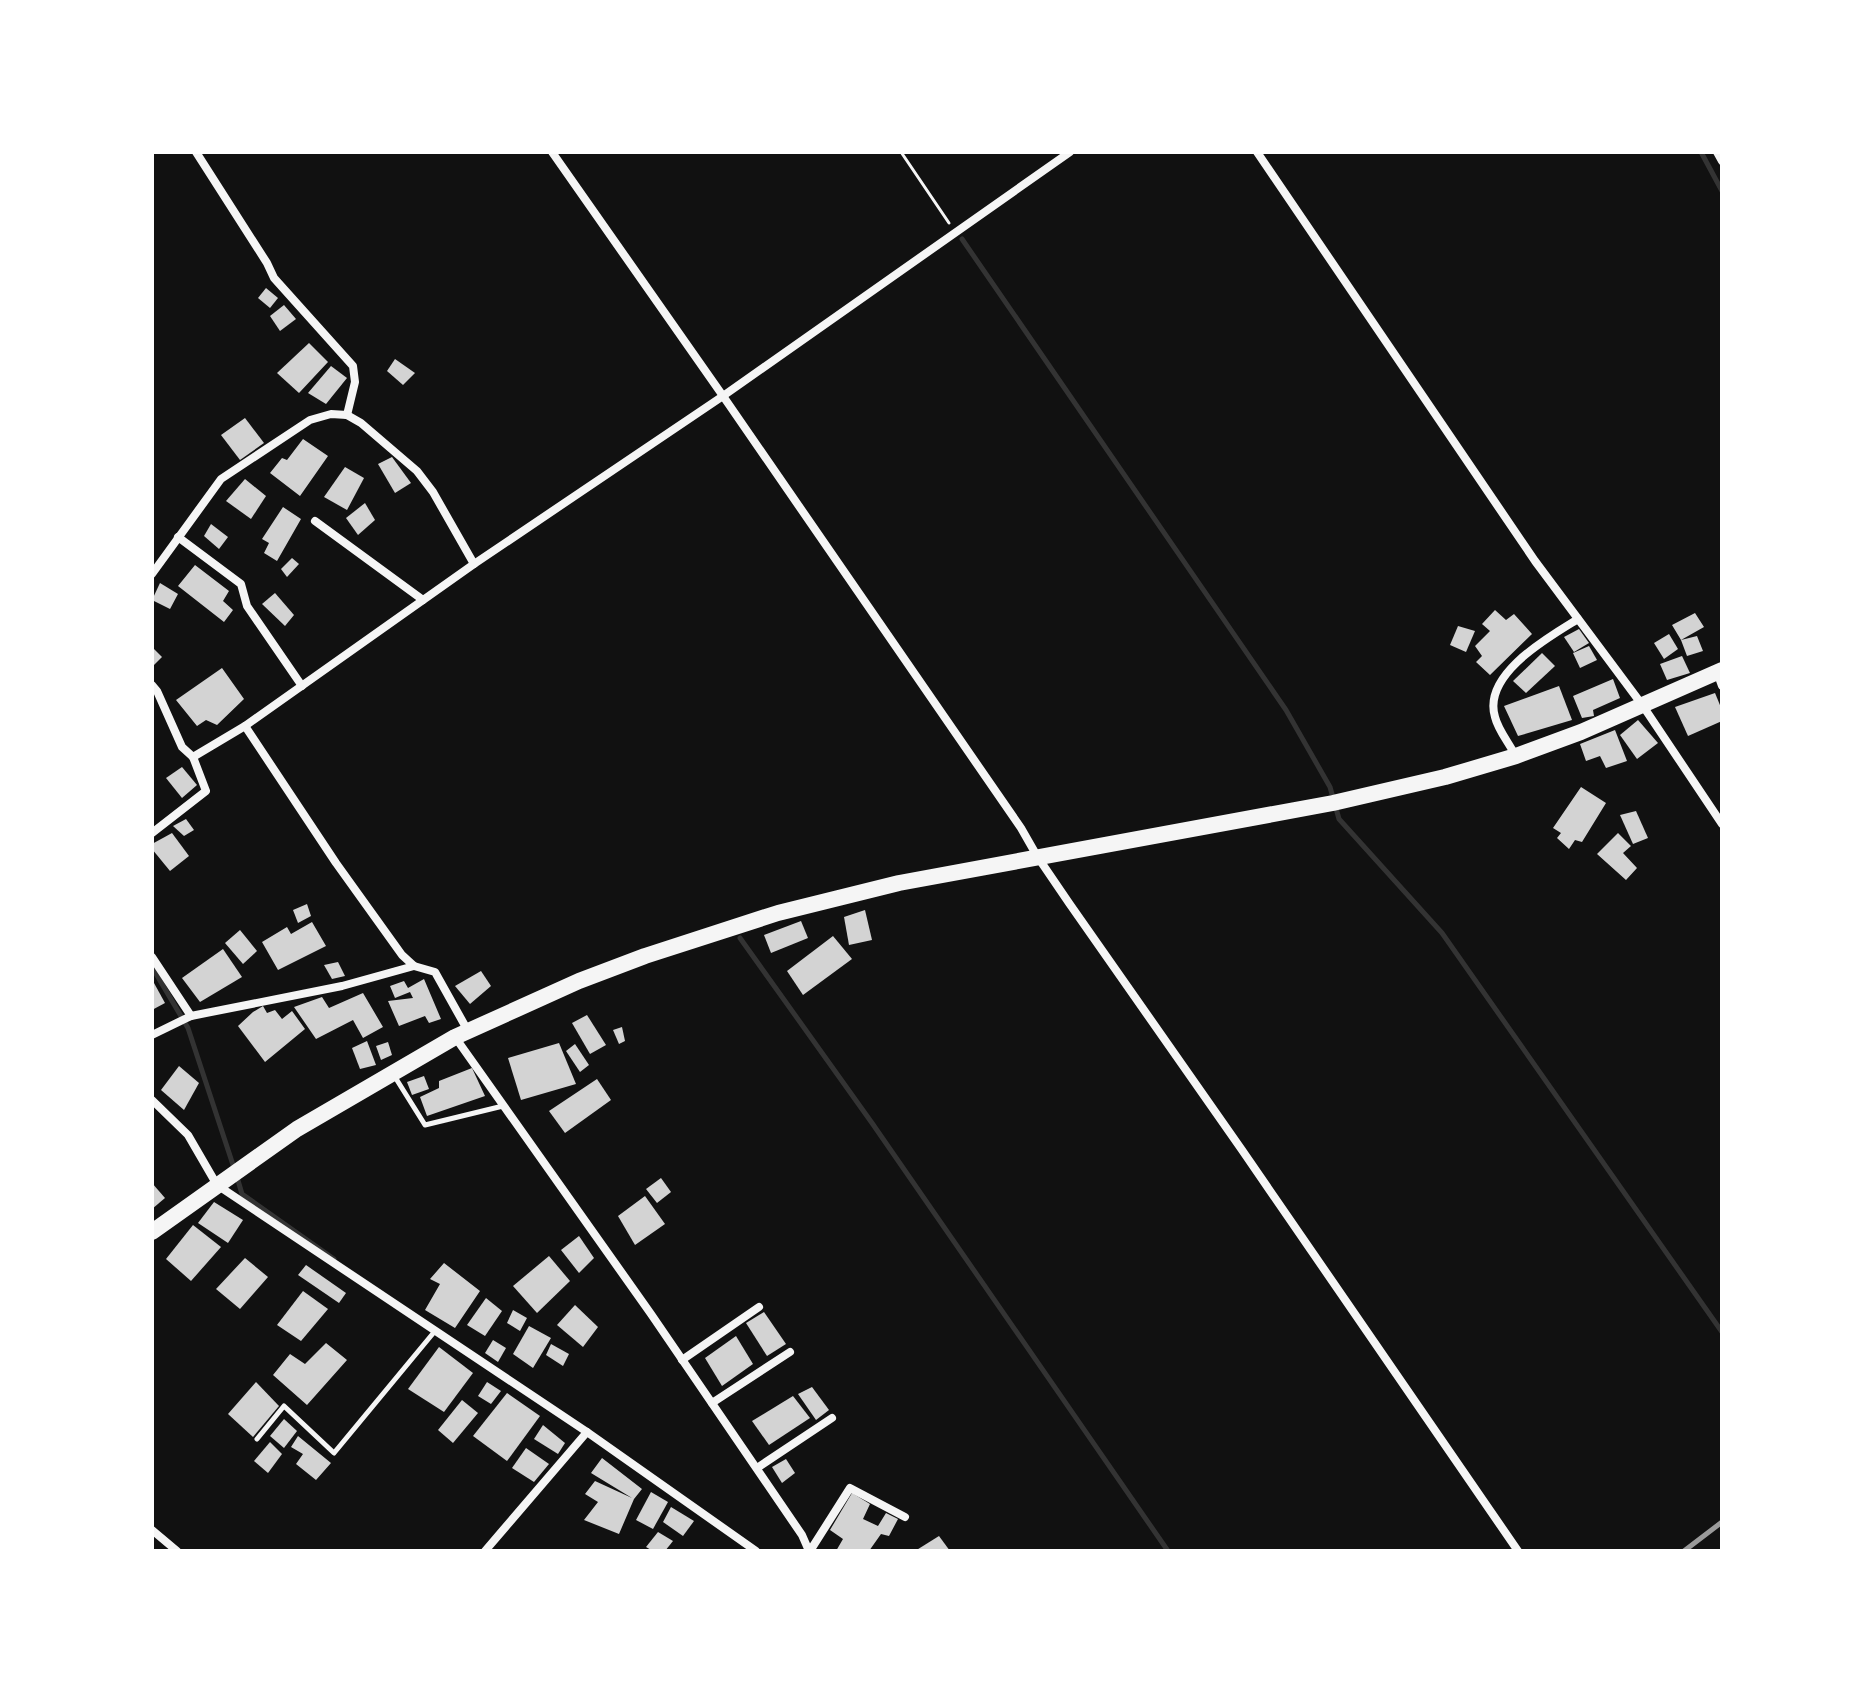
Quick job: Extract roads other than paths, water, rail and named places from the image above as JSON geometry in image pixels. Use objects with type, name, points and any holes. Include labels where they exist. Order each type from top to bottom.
[{"type":"main road","points":[[152,1232],[297,1129],[462,1034],[579,981],[731,927],[899,883],[1333,803],[1445,777],[1516,756],[1720,676]]},
{"type":"street","points":[[196,152],[274,278],[353,366],[355,382],[347,415]]},
{"type":"street","points":[[552,152],[1518,1551]]},
{"type":"street","points":[[193,757],[245,726],[1070,152]]},
{"type":"street","points":[[1257,152],[1535,561],[1643,706],[1722,824]]},
{"type":"street","points":[[1717,152],[1722,161]]},
{"type":"street","points":[[152,574],[221,479],[310,420],[331,414],[347,415],[361,423],[417,471],[433,492],[474,564]]},
{"type":"street","points":[[315,521],[423,600]]},
{"type":"street","points":[[178,537],[241,584],[247,606],[302,686]]},
{"type":"street","points":[[1516,756],[1494,716],[1495,693],[1506,674],[1536,645],[1578,619]]},
{"type":"street","points":[[152,685],[182,747],[193,757],[206,791],[152,833]]},
{"type":"street","points":[[245,726],[393,944],[414,966],[435,972],[462,1034],[504,1106],[757,1468],[802,1535],[809,1551]]},
{"type":"street","points":[[152,957],[191,1016]]},
{"type":"street","points":[[152,1035],[191,1016],[342,986],[414,966]]},
{"type":"street","points":[[152,1100],[188,1135],[217,1185],[587,1432],[756,1551]]},
{"type":"street","points":[[682,1360],[759,1307]]},
{"type":"street","points":[[712,1403],[790,1352]]},
{"type":"street","points":[[757,1468],[832,1418]]},
{"type":"street","points":[[485,1551],[587,1432]]},
{"type":"street","points":[[809,1551],[850,1488],[905,1517]]},
{"type":"street","points":[[152,1530],[177,1551]]},
{"type":"lane","points":[[392,1073],[425,1125],[504,1106]]},
{"type":"lane","points":[[257,1439],[284,1406],[334,1453],[435,1331]]},
{"type":"waterway","points":[[1701,152],[1722,191]]},
{"type":"waterway","points":[[962,239],[1286,710],[1330,787],[1339,819],[1442,933],[1722,1332]]},
{"type":"waterway","points":[[740,938],[1168,1551]]},
{"type":"waterway","points":[[152,967],[188,1028],[234,1168]]},
{"type":"waterway","points":[[237,1177],[242,1194],[334,1259]]},
{"type":"railway","points":[[1684,1551],[1722,1522]]}]
